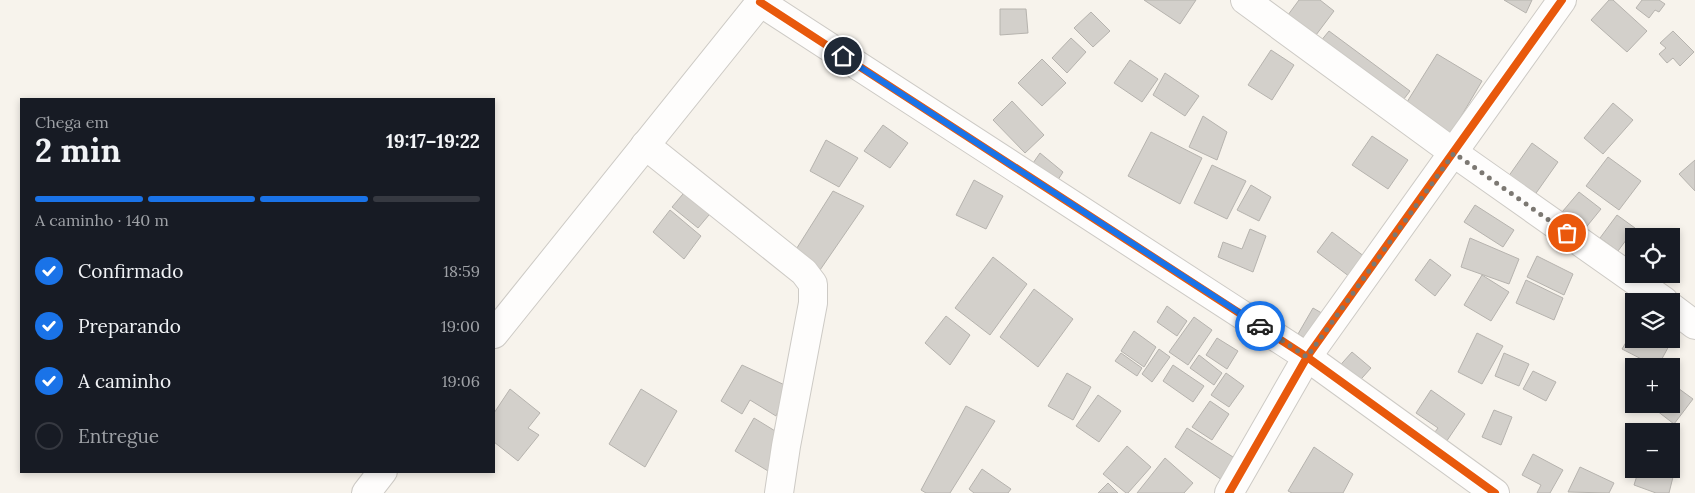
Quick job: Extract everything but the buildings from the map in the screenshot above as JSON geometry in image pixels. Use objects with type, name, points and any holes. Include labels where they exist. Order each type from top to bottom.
[{"type":"street","points":[[1245,0],[1454,153],[1653,293]]},
{"type":"street","points":[[1229,493],[1307,357],[1562,0]]},
{"type":"street","points":[[495,333],[761,1],[1307,357],[1495,493]]},
{"type":"street","points":[[645,145],[804,272],[813,284],[813,303],[779,493]]},
{"type":"street","points":[[1680,314],[1695,325]]},
{"type":"street","points":[[366,493],[382,473]]},
{"type":"cycle path","points":[[1229,493],[1307,357],[1562,0]]},
{"type":"cycle path","points":[[760,2],[1307,357],[1495,493]]},
{"type":"way so far","points":[[1260,326],[1307,357],[1454,153],[1567,233]]},
{"type":"route","points":[[843,56],[1260,326]]}]
